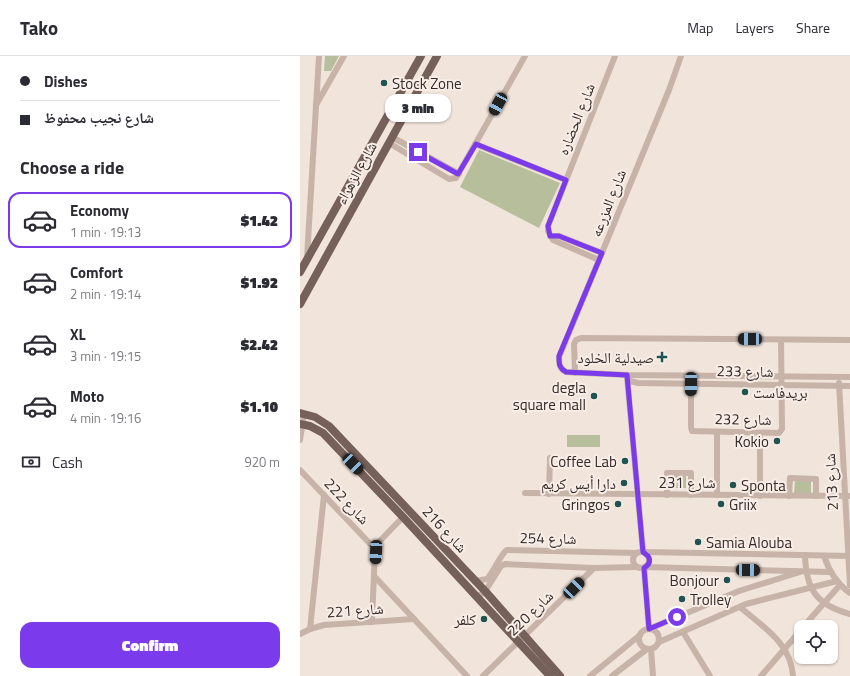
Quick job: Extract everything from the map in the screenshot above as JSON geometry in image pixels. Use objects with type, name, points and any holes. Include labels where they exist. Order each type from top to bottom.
[{"type":"main road","name":"شارع الزهراء","points":[[300,272],[421,56]]},
{"type":"main road","name":"شارع الزهراء","points":[[300,304],[437,56]]},
{"type":"main road","name":"شارع 216","points":[[302,414],[319,419],[329,426],[476,581],[550,676]]},
{"type":"main road","name":"شارع 216","points":[[301,424],[317,428],[323,433],[477,596],[560,676]]},
{"type":"street","points":[[307,260],[318,56]]},
{"type":"street","points":[[316,107],[344,56]]},
{"type":"street","points":[[390,140],[449,179],[454,179],[476,144],[525,56]]},
{"type":"street","name":"شارع الحضاره","points":[[550,236],[548,226],[615,56]]},
{"type":"street","name":"شارع المزرعه","points":[[575,373],[562,369],[559,364],[559,356],[669,90],[681,56]]},
{"type":"street","points":[[476,144],[566,180]]},
{"type":"street","points":[[550,236],[559,236],[602,253]]},
{"type":"street","points":[[550,236],[556,242],[599,260]]},
{"type":"street","points":[[649,629],[644,567],[650,560],[644,552],[627,375],[575,373],[574,344],[576,340],[581,338],[850,340]]},
{"type":"street","name":"شارع 232","points":[[691,375],[691,430],[695,432],[778,433],[781,430],[780,340]]},
{"type":"street","name":"شارع 233","points":[[850,377],[627,375],[630,381],[634,383],[850,386]]},
{"type":"street","name":"شارع 213","points":[[839,377],[842,441],[848,496],[850,585]]},
{"type":"street","points":[[300,440],[302,414]]},
{"type":"street","points":[[717,432],[717,495]]},
{"type":"street","points":[[760,433],[760,496]]},
{"type":"street","points":[[842,441],[850,441]]},
{"type":"street","points":[[549,494],[550,458]]},
{"type":"street","name":"شارع 222","points":[[300,470],[374,547]]},
{"type":"street","points":[[667,495],[668,473],[691,473],[691,495]]},
{"type":"street","points":[[789,496],[790,478],[816,479],[816,496]]},
{"type":"street","name":"شارع 231","points":[[525,494],[848,496]]},
{"type":"street","points":[[310,629],[324,495]]},
{"type":"street","points":[[372,622],[375,577],[374,547],[403,517]]},
{"type":"street","name":"شارع 254","points":[[476,581],[487,579],[494,571],[503,553],[507,550],[636,553]]},
{"type":"street","points":[[830,572],[637,567],[633,560],[636,553],[644,552],[849,556]]},
{"type":"street","points":[[805,555],[806,571],[811,588],[824,602],[833,608],[850,614]]},
{"type":"street","points":[[824,556],[830,572],[838,583],[850,593]]},
{"type":"street","name":"شارع 254","points":[[477,596],[485,591],[503,564],[594,568],[637,567]]},
{"type":"street","name":"شارع 220","points":[[483,676],[522,640],[594,568]]},
{"type":"street","points":[[590,676],[644,631],[739,591],[806,571]]},
{"type":"street","name":"شارع 221","points":[[375,577],[467,676]]},
{"type":"street","points":[[612,676],[649,649],[656,647],[659,642],[740,607],[811,588],[838,583]]},
{"type":"street","points":[[809,620],[838,583]]},
{"type":"street","points":[[740,607],[785,648],[791,664],[793,676]]},
{"type":"street","name":"شارع 221","points":[[300,634],[324,625],[414,619]]},
{"type":"street","points":[[649,629],[658,634],[659,642]]},
{"type":"street","points":[[683,632],[710,676]]},
{"type":"street","points":[[640,635],[640,644],[649,649]]},
{"type":"street","points":[[761,676],[794,638]]},
{"type":"street","points":[[649,649],[653,676]]},
{"type":"green space","points":[[325,56],[339,56],[331,71],[324,71]]},
{"type":"green space","points":[[479,150],[560,183],[539,228],[460,187]]},
{"type":"green space","points":[[567,435],[600,435],[600,447],[567,447]]},
{"type":"green space","points":[[670,474],[686,475],[686,488],[670,488]]},
{"type":"green space","points":[[795,480],[811,480],[811,494],[794,494]]},
{"type":"place","name":"Stock Zone","points":[[384,83]]},
{"type":"place","name":"صيدلية الخلود","points":[[662,357]]},
{"type":"place","name":"بريدفاست","points":[[745,392]]},
{"type":"place","name":"degla square mall","points":[[594,396]]},
{"type":"place","name":"Kokio","points":[[777,441]]},
{"type":"place","name":"Coffee Lab","points":[[625,461]]},
{"type":"place","name":"دارا أيس كريم","points":[[624,483]]},
{"type":"place","name":"Sponta","points":[[733,485]]},
{"type":"place","name":"Gringos","points":[[618,504]]},
{"type":"place","name":"Griix","points":[[721,504]]},
{"type":"place","name":"Samia Alouba","points":[[698,542]]},
{"type":"place","name":"Bonjour","points":[[727,580]]},
{"type":"place","name":"Trolley","points":[[682,599]]},
{"type":"place","name":"كلفر","points":[[484,619]]},
{"type":"route","points":[[418,152],[458,174],[476,144],[566,180],[548,226],[550,236],[559,236],[602,253],[559,356],[559,364],[566,372],[627,375],[643,552],[645,552],[650,560],[644,568],[649,629],[677,617]]}]
